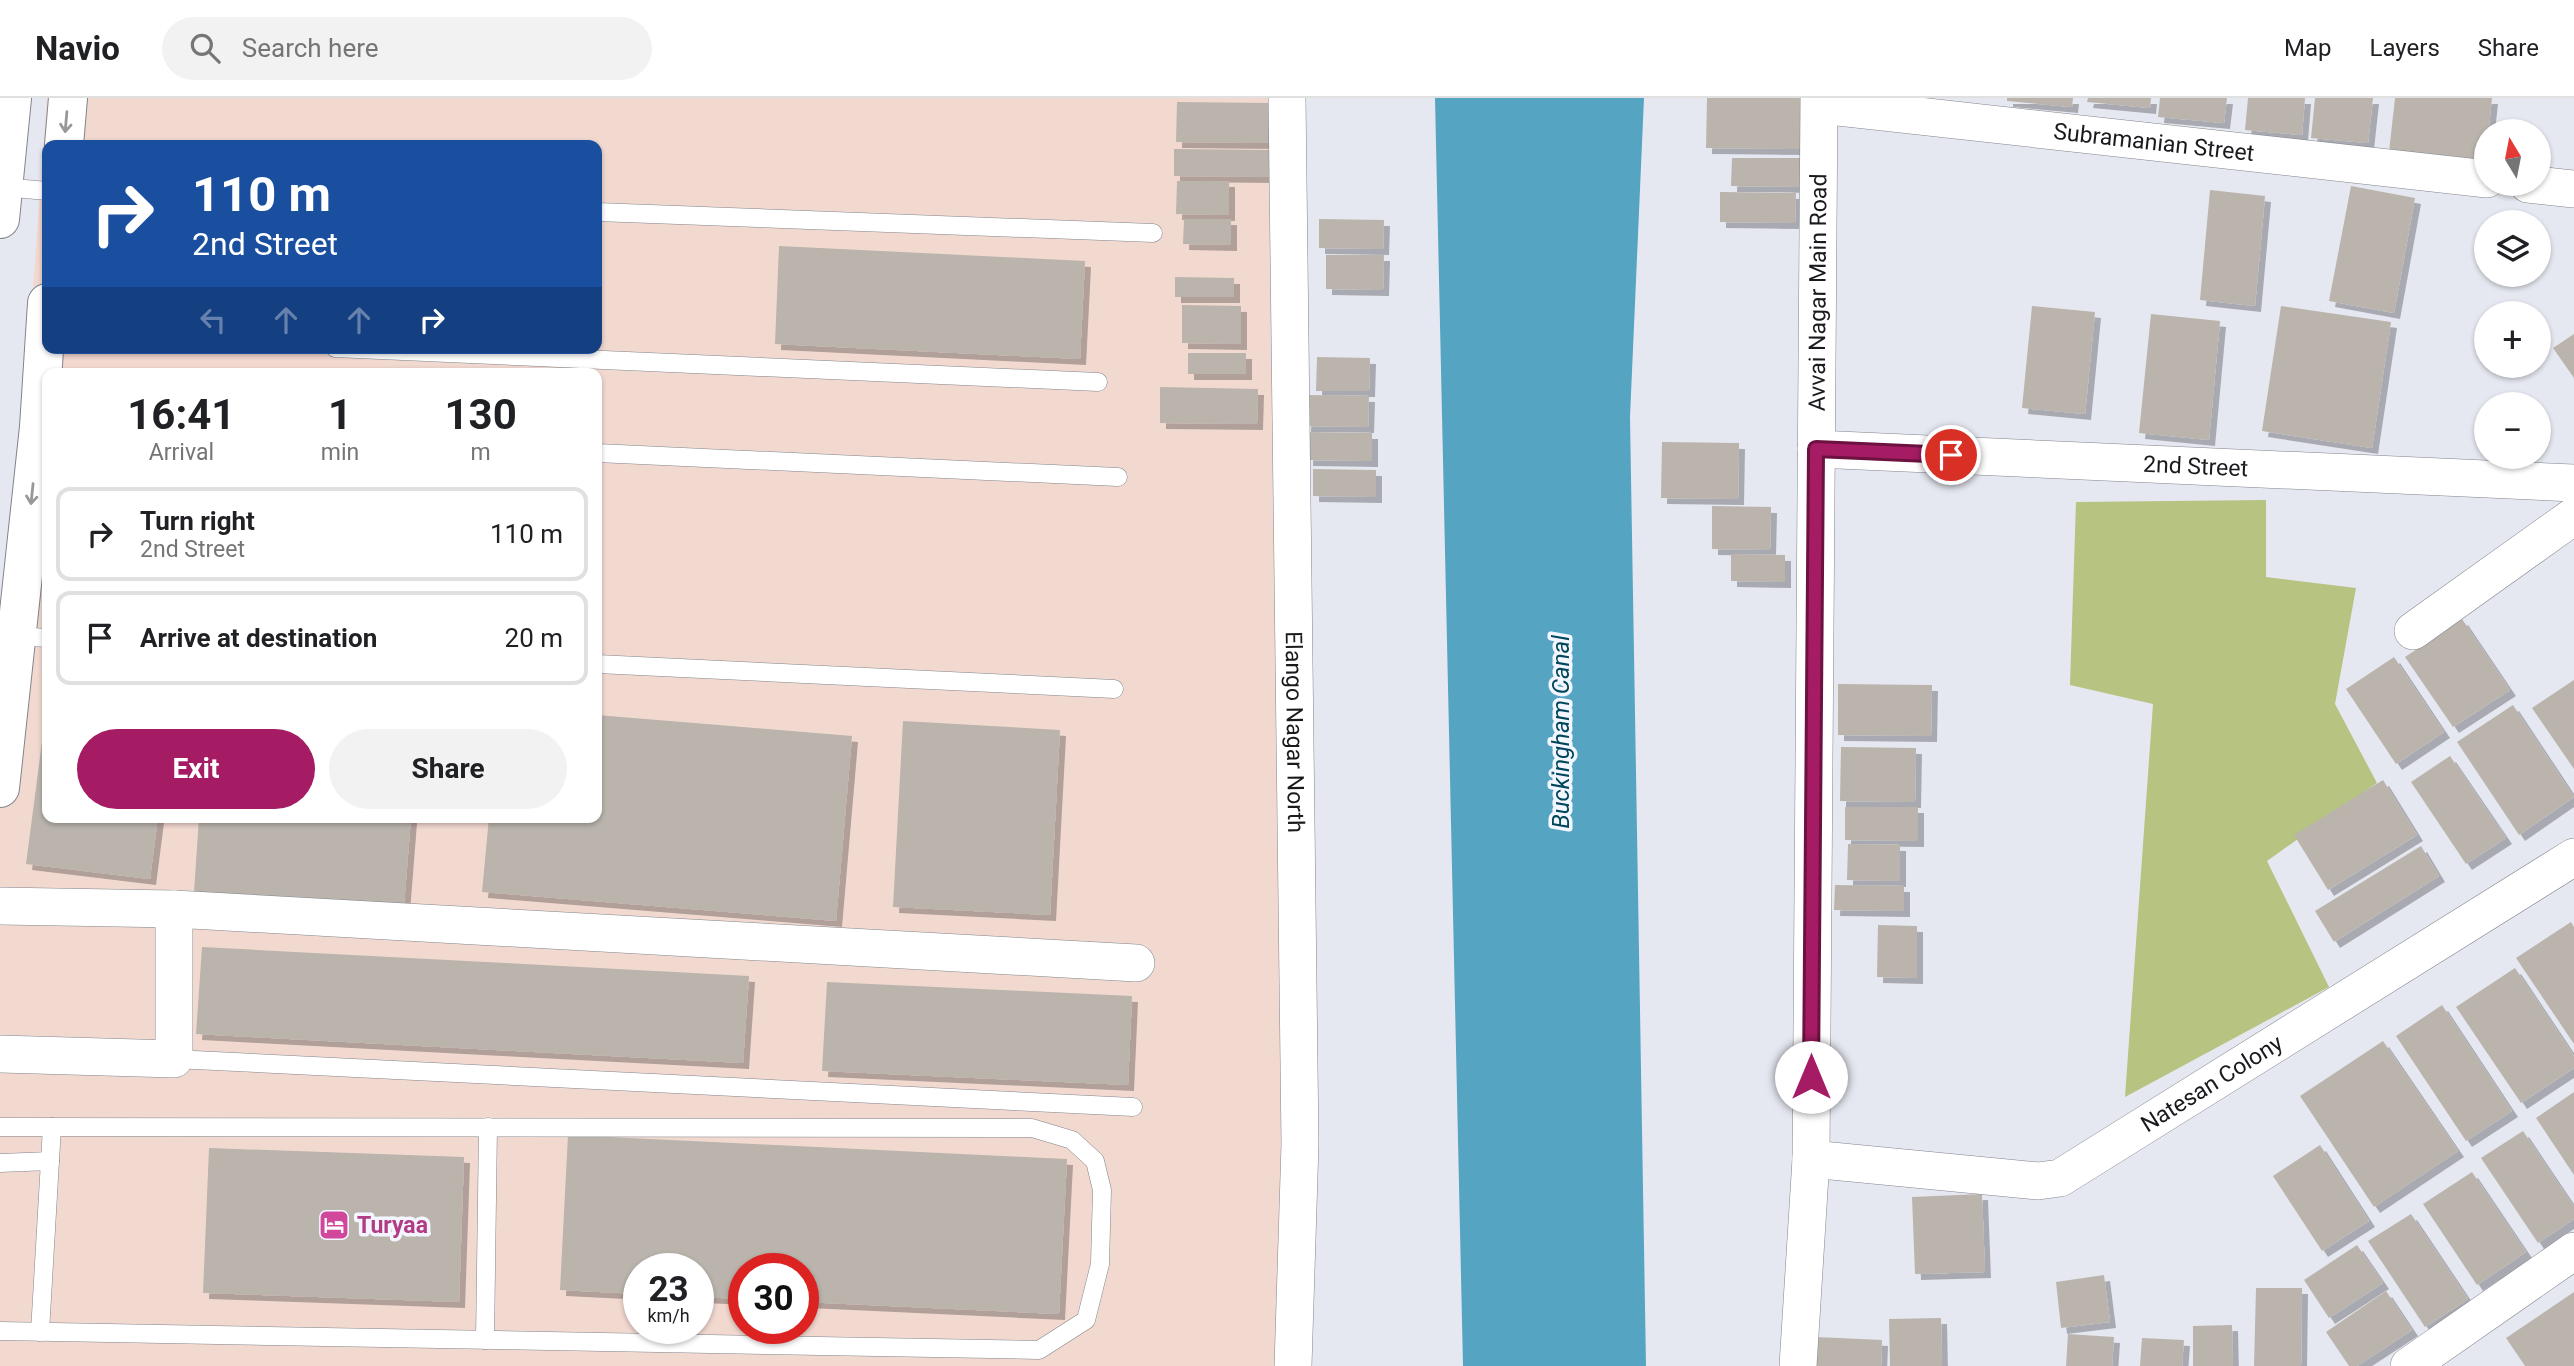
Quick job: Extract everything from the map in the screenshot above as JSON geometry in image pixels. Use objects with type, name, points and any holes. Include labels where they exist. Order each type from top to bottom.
[{"type":"street","points":[[2,203],[12,98]]},
{"type":"street","points":[[64,140],[68,98]]},
{"type":"street","name":"Elango Nagar North","points":[[1287,98],[1300,1144],[1293,1366]]},
{"type":"street","name":"Subramanian Street","points":[[1820,102],[2474,177]]},
{"type":"street","name":"Avvai Nagar Main Road","points":[[1798,1366],[1811,1159],[1820,102]]},
{"type":"street","points":[[2552,187],[2574,189]]},
{"type":"street","points":[[0,788],[32,637],[42,446]]},
{"type":"street","name":"2nd Street","points":[[1816,449],[2574,483]]},
{"type":"street","points":[[2413,631],[2574,516]]},
{"type":"street","name":"Natesan Colony","points":[[1811,1159],[2038,1181],[2060,1178],[2574,856]]},
{"type":"street","points":[[0,906],[174,909],[1136,963]]},
{"type":"street","points":[[0,1054],[174,1059],[174,909]]},
{"type":"street","points":[[2409,1366],[2574,1251]]},
{"type":"lane","points":[[2,203],[42,192]]},
{"type":"lane","points":[[602,212],[1153,233]]},
{"type":"lane","points":[[470,354],[1098,382]]},
{"type":"lane","points":[[602,453],[1118,477]]},
{"type":"lane","points":[[602,664],[1114,689]]},
{"type":"lane","points":[[174,1059],[1133,1107]]},
{"type":"lane","points":[[40,1332],[52,1127]]},
{"type":"lane","points":[[485,1340],[488,1127]]},
{"type":"lane","points":[[0,1128],[1032,1128],[1072,1140],[1095,1161],[1102,1190],[1100,1264],[1086,1320],[1039,1350],[0,1331]]},
{"type":"lane","points":[[0,1163],[50,1161]]},
{"type":"shaded area","points":[[47,98],[1288,98],[1286,1366],[0,1366],[0,734],[42,166],[42,354],[602,354],[602,140],[44,140]]},
{"type":"green space","points":[[2266,500],[2266,577],[2356,588],[2335,704],[2377,783],[2267,861],[2329,987],[2125,1097],[2153,704],[2070,685],[2076,502]]},
{"type":"water","name":"Buckingham Canal","points":[[1435,98],[1644,98],[1630,417],[1646,1366],[1463,1366]]},
{"type":"building","points":[[1707,98],[1803,98],[1802,149],[1706,148]]},
{"type":"building","points":[[2007,98],[2073,98],[2072,107],[2007,101]]},
{"type":"building","points":[[2088,98],[2151,98],[2150,108],[2087,102]]},
{"type":"building","points":[[2160,98],[2227,98],[2224,123],[2158,117]]},
{"type":"building","points":[[2248,98],[2305,98],[2302,135],[2245,130]]},
{"type":"building","points":[[2315,98],[2373,98],[2368,143],[2311,138]]},
{"type":"building","points":[[2395,98],[2492,98],[2490,119],[2474,119],[2474,161],[2389,152]]},
{"type":"building","points":[[1177,102],[1273,103],[1273,143],[1176,142]]},
{"type":"building","points":[[1174,149],[1271,150],[1270,177],[1174,176]]},
{"type":"building","points":[[1732,158],[1810,158],[1810,187],[1731,186]]},
{"type":"building","points":[[1177,181],[1229,181],[1229,215],[1176,214]]},
{"type":"building","points":[[2351,186],[2415,198],[2394,313],[2329,301]]},
{"type":"building","points":[[2210,190],[2265,196],[2255,306],[2200,300]]},
{"type":"building","points":[[1720,192],[1796,193],[1795,223],[1720,222]]},
{"type":"building","points":[[1184,219],[1231,219],[1231,245],[1183,244]]},
{"type":"building","points":[[1319,219],[1384,220],[1383,249],[1319,248]]},
{"type":"building","points":[[779,246],[1085,261],[1080,359],[775,344]]},
{"type":"building","points":[[1326,255],[1384,255],[1383,290],[1326,289]]},
{"type":"building","points":[[1175,277],[1234,278],[1234,297],[1175,297]]},
{"type":"building","points":[[1182,305],[1241,306],[1241,344],[1182,343]]},
{"type":"building","points":[[2032,306],[2095,312],[2085,414],[2022,408]]},
{"type":"building","points":[[2281,306],[2391,322],[2372,448],[2262,431]]},
{"type":"building","points":[[2151,314],[2220,321],[2209,440],[2139,433]]},
{"type":"building","points":[[2574,334],[2574,378],[2553,348]]},
{"type":"building","points":[[1188,353],[1246,353],[1246,374],[1188,374]]},
{"type":"building","points":[[1317,357],[1370,358],[1369,391],[1316,391]]},
{"type":"building","points":[[1160,387],[1258,389],[1257,424],[1160,423]]},
{"type":"building","points":[[1306,395],[1369,396],[1368,427],[1305,426]]},
{"type":"building","points":[[1308,432],[1372,433],[1372,461],[1307,460]]},
{"type":"building","points":[[1662,442],[1739,443],[1738,499],[1661,498]]},
{"type":"building","points":[[1313,469],[1376,470],[1376,497],[1313,496]]},
{"type":"building","points":[[1712,506],[1771,507],[1770,550],[1712,549]]},
{"type":"building","points":[[1731,554],[1785,555],[1785,582],[1731,581]]},
{"type":"building","points":[[2462,619],[2510,690],[2453,727],[2405,657]]},
{"type":"building","points":[[2394,657],[2444,732],[2396,764],[2346,689]]},
{"type":"building","points":[[2574,680],[2574,769],[2532,708]]},
{"type":"building","points":[[1838,684],[1932,685],[1931,736],[1838,735]]},
{"type":"building","points":[[2513,705],[2574,797],[2519,835],[2457,742]]},
{"type":"building","points":[[602,715],[852,736],[836,921],[482,892],[488,823],[602,823]]},
{"type":"building","points":[[903,721],[1060,730],[1050,915],[893,907]]},
{"type":"building","points":[[42,742],[42,823],[157,823],[150,879],[26,864]]},
{"type":"building","points":[[1841,747],[1916,748],[1915,802],[1840,801]]},
{"type":"building","points":[[2450,756],[2506,838],[2466,864],[2411,782]]},
{"type":"building","points":[[2383,780],[2417,835],[2328,890],[2294,835]]},
{"type":"building","points":[[1845,807],[1918,807],[1918,841],[1845,840]]},
{"type":"building","points":[[199,823],[411,823],[404,906],[194,892]]},
{"type":"building","points":[[1848,844],[1900,845],[1900,881],[1847,880]]},
{"type":"building","points":[[2421,846],[2439,876],[2334,942],[2315,911]]},
{"type":"building","points":[[1835,885],[1904,886],[1904,911],[1834,910]]},
{"type":"building","points":[[2571,922],[2574,927],[2574,1044],[2516,958]]},
{"type":"building","points":[[1878,925],[1917,926],[1917,978],[1877,977]]},
{"type":"building","points":[[202,947],[749,976],[743,1063],[196,1034]]},
{"type":"building","points":[[2515,968],[2574,1056],[2574,1068],[2521,1103],[2456,1007]]},
{"type":"building","points":[[827,982],[1132,996],[1128,1085],[822,1071]]},
{"type":"building","points":[[2442,1005],[2512,1111],[2466,1141],[2396,1036]]},
{"type":"building","points":[[2383,1041],[2458,1151],[2374,1207],[2300,1096]]},
{"type":"building","points":[[2574,1092],[2574,1175],[2536,1118]]},
{"type":"building","points":[[2523,1131],[2574,1207],[2574,1219],[2538,1243],[2481,1158]]},
{"type":"building","points":[[568,1135],[1067,1159],[1059,1314],[819,1303],[819,1253],[728,1253],[728,1298],[714,1298],[714,1253],[623,1253],[623,1293],[560,1290]]},
{"type":"building","points":[[2320,1145],[2369,1221],[2322,1251],[2273,1176]]},
{"type":"building","name":"Turyaa","points":[[209,1148],[464,1157],[459,1302],[203,1293]]},
{"type":"building","points":[[2472,1172],[2526,1252],[2477,1285],[2423,1204]]},
{"type":"building","points":[[1982,1194],[1985,1272],[1915,1274],[1912,1197]]},
{"type":"building","points":[[2411,1214],[2468,1299],[2425,1327],[2368,1241]]},
{"type":"building","points":[[2357,1245],[2383,1283],[2329,1318],[2304,1280]]},
{"type":"building","points":[[2104,1275],[2110,1322],[2061,1328],[2056,1282]]},
{"type":"building","points":[[2256,1288],[2302,1288],[2301,1366],[2254,1366]]},
{"type":"building","points":[[2386,1291],[2412,1330],[2357,1366],[2349,1366],[2326,1332]]},
{"type":"building","points":[[2574,1292],[2574,1366],[2525,1366],[2506,1338]]},
{"type":"building","points":[[1941,1318],[1942,1366],[1890,1366],[1889,1319]]},
{"type":"building","points":[[2232,1325],[2233,1366],[2193,1366],[2193,1326]]},
{"type":"building","points":[[2068,1334],[2114,1337],[2112,1366],[2066,1366]]},
{"type":"building","points":[[1816,1337],[1882,1340],[1881,1366],[1814,1366]]},
{"type":"building","points":[[2142,1338],[2184,1340],[2182,1366],[2140,1366]]},
{"type":"place","name":"Turyaa","points":[[334,1225]]},
{"type":"route","points":[[1811,1077],[1816,449],[1951,455]]}]
